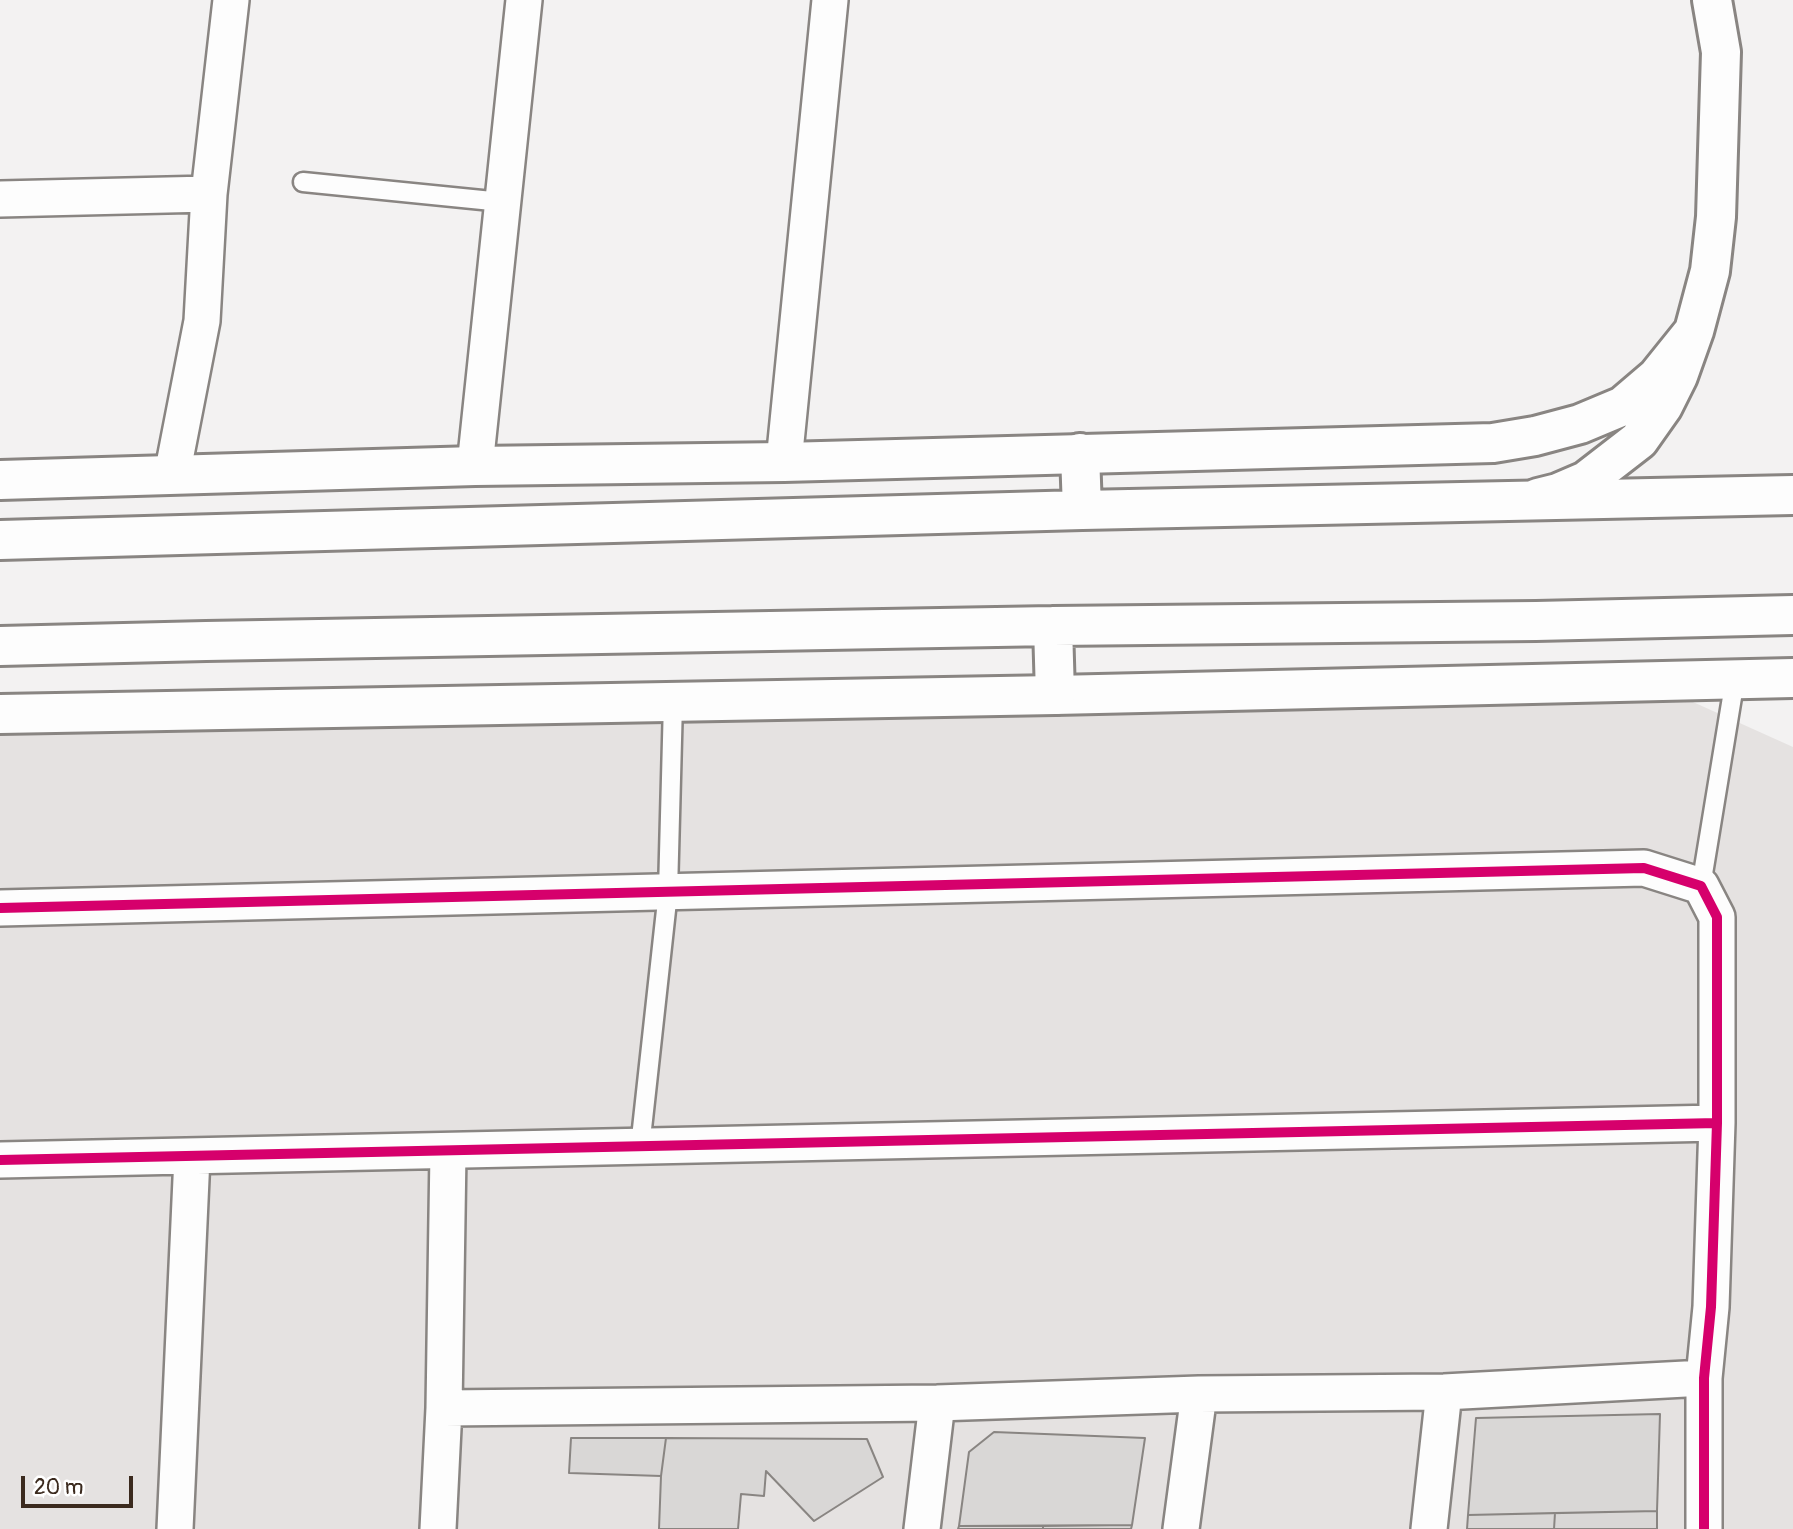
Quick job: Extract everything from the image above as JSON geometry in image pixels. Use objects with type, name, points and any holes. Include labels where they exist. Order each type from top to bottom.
[{"type":"main road","points":[[1712,0],[1721,52]]},
{"type":"main road","points":[[1523,501],[1558,493],[1586,481],[1639,440],[1663,406],[1678,376],[1694,331],[1710,271],[1716,217],[1721,52],[1733,0]]},
{"type":"main road","points":[[0,480],[475,466],[1493,443],[1535,436],[1580,424],[1623,406],[1657,377],[1694,331]]},
{"type":"main road","points":[[1080,453],[1082,510]]},
{"type":"main road","points":[[0,540],[1082,510],[1793,495]]},
{"type":"main road","points":[[0,646],[219,640],[1793,615]]},
{"type":"main road","points":[[1054,626],[1055,695]]},
{"type":"main road","points":[[0,714],[1055,695],[1793,678]]},
{"type":"street","points":[[172,475],[202,321],[208,194],[231,0]]},
{"type":"street","points":[[475,466],[524,0]]},
{"type":"street","points":[[784,461],[830,0]]},
{"type":"street","points":[[0,199],[208,194]]},
{"type":"street","points":[[0,908],[1644,868],[1701,886],[1717,917],[1717,1124],[1711,1307],[1704,1378],[1704,1529]]},
{"type":"street","points":[[0,1160],[1717,1124]]},
{"type":"street","points":[[438,1529],[444,1408],[448,1152]]},
{"type":"street","points":[[175,1529],[192,1157]]},
{"type":"street","points":[[444,1408],[937,1403],[1199,1394],[1444,1392],[1704,1378]]},
{"type":"street","points":[[1429,1529],[1444,1392]]},
{"type":"street","points":[[1181,1529],[1199,1394]]},
{"type":"street","points":[[922,1529],[937,1403]]},
{"type":"lane","points":[[303,182],[502,202]]},
{"type":"lane","points":[[1701,886],[1735,679]]},
{"type":"lane","points":[[640,1147],[668,892],[673,702]]},
{"type":"shaded area","points":[[1693,702],[1793,747],[1793,1529],[0,1529],[0,715]]},
{"type":"building","points":[[1660,1414],[1657,1511],[1468,1515],[1476,1418]]},
{"type":"building","points":[[994,1432],[1145,1438],[1132,1525],[959,1526],[969,1452]]},
{"type":"building","points":[[571,1438],[666,1438],[661,1476],[569,1473]]},
{"type":"building","points":[[666,1438],[867,1439],[883,1477],[814,1521],[766,1471],[764,1496],[741,1494],[738,1529],[659,1529]]},
{"type":"building","points":[[1657,1511],[1657,1529],[1554,1529],[1555,1513]]},
{"type":"building","points":[[1555,1513],[1554,1529],[1467,1529],[1468,1515]]},
{"type":"building","points":[[1132,1525],[1131,1529],[1043,1529],[1043,1526]]},
{"type":"building","points":[[959,1526],[1043,1526],[1043,1529],[958,1529]]},
{"type":"cycle path","points":[[0,908],[1644,868],[1701,886],[1717,917],[1717,1123],[1711,1307],[1704,1378],[1704,1529]]},
{"type":"cycle path","points":[[0,1160],[1717,1123]]}]
